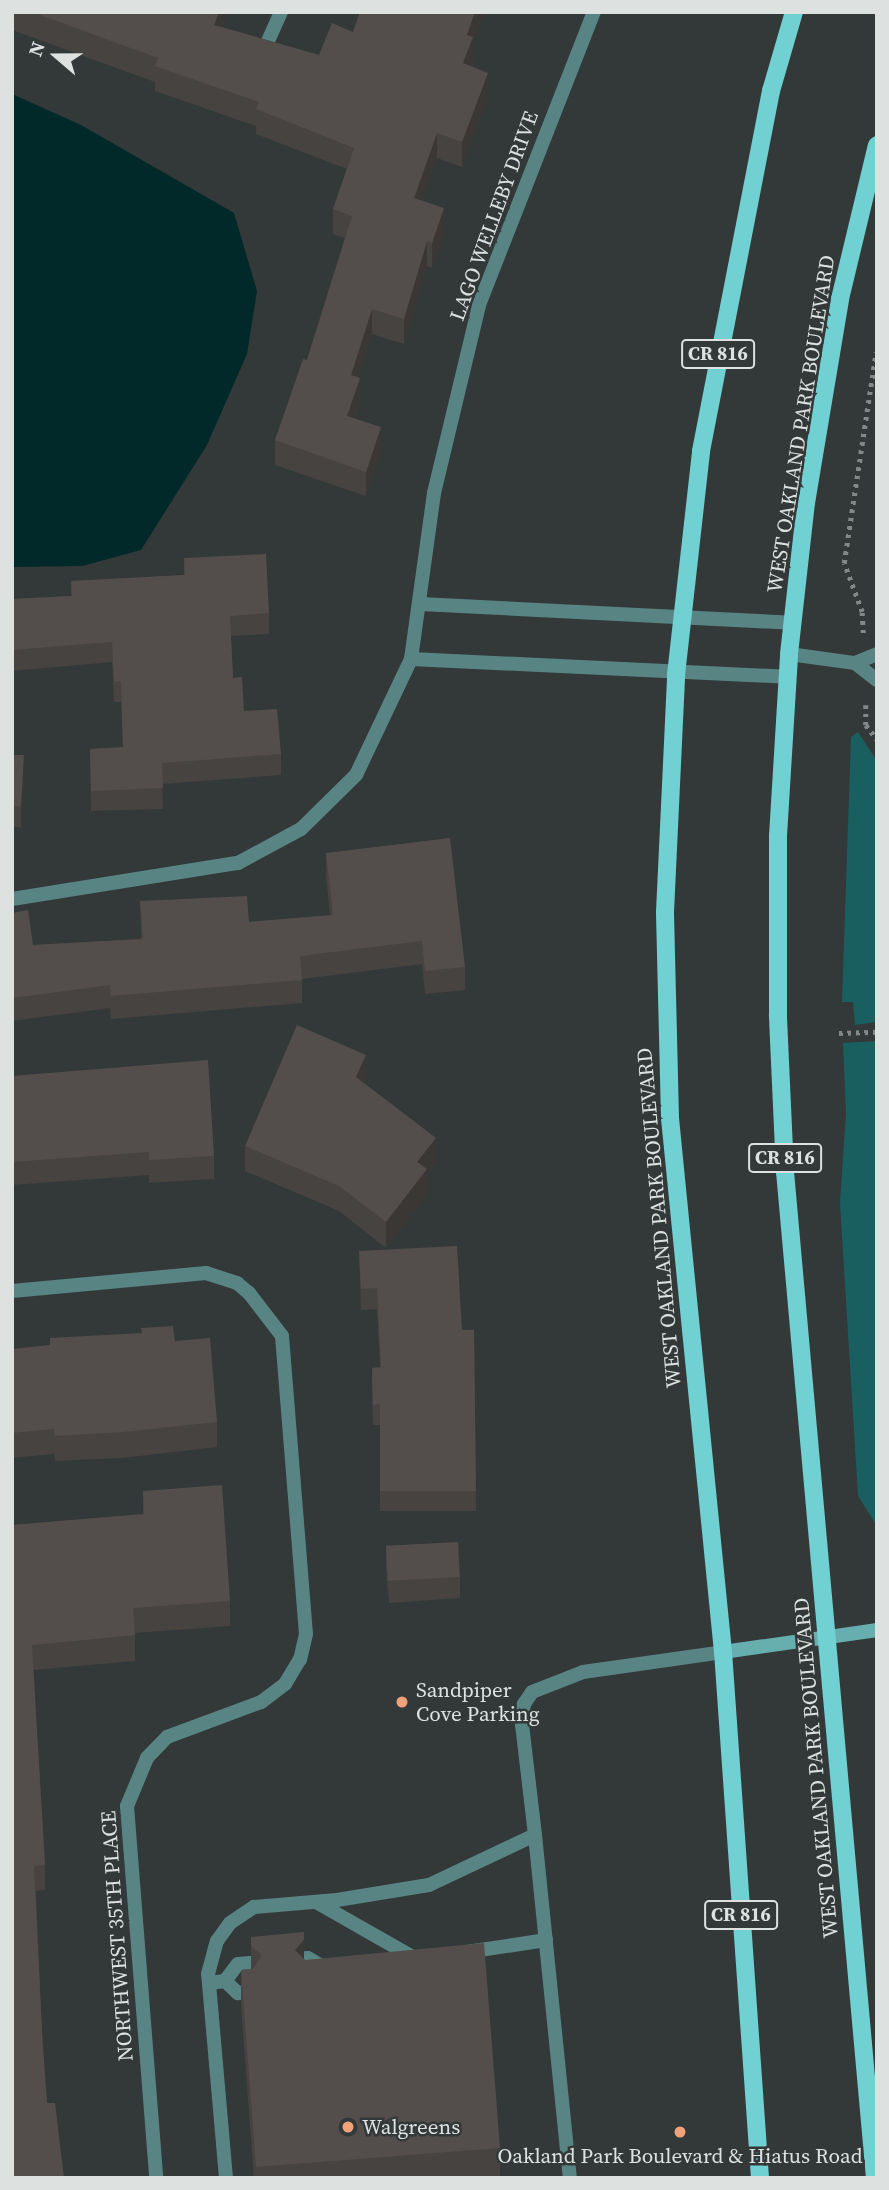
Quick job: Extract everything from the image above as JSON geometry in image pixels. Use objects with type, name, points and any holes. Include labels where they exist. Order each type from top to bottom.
[{"type":"main road","name":"WEST OAKLAND PARK BOULEVARD","points":[[760,2178],[723,1652],[670,1118],[665,912],[676,675],[701,451],[730,286],[771,92],[794,12]]},
{"type":"main road","name":"WEST OAKLAND PARK BOULEVARD","points":[[875,2178],[796,1303],[778,1028],[778,835],[789,654],[806,503],[840,299],[877,145]]},
{"type":"street","points":[[264,50],[281,12]]},
{"type":"street","name":"LAGO WELLEBY DRIVE","points":[[12,899],[238,863],[301,829],[356,775],[411,659],[421,604],[434,494],[479,305],[594,12]]},
{"type":"street","points":[[421,604],[792,623]]},
{"type":"street","points":[[789,654],[865,662],[877,680]]},
{"type":"street","points":[[411,659],[676,675],[788,677]]},
{"type":"street","name":"NORTHWEST 35TH PLACE","points":[[12,1291],[206,1273],[237,1283],[249,1293],[282,1336],[306,1634],[300,1659],[285,1684],[251,1708],[167,1737],[147,1758],[129,1797],[127,1826],[156,2178]]},
{"type":"street","points":[[570,2178],[522,1725],[524,1704],[532,1692],[583,1672],[877,1630]]},
{"type":"street","points":[[226,2178],[209,1983],[211,1957],[230,1923],[254,1907],[315,1902],[429,1885],[535,1835]]},
{"type":"street","points":[[315,1902],[425,1959],[394,1964]]},
{"type":"street","points":[[457,1954],[546,1940]]},
{"type":"street","points":[[209,1983],[225,1981],[238,1964],[308,1958],[338,1972],[314,1982]]},
{"type":"street","points":[[225,1981],[238,1993],[252,1991]]},
{"type":"path","points":[[876,352],[844,563],[862,612],[866,725],[877,739]]},
{"type":"path","points":[[839,1033],[877,1032]]},
{"type":"shaded area","points":[[12,94],[81,125],[234,213],[257,291],[247,354],[207,445],[141,550],[82,566],[12,567]]},
{"type":"shaded area","points":[[858,732],[877,761],[877,1022],[855,1025],[853,1002],[842,1002],[851,737]]},
{"type":"shaded area","points":[[877,1041],[877,1526],[858,1496],[840,1203],[846,1113],[843,1043]]},
{"type":"building","points":[[32,12],[219,12],[214,25],[319,55],[332,23],[353,32],[360,12],[475,12],[467,35],[473,37],[463,63],[488,73],[462,142],[437,133],[414,198],[444,208],[432,243],[427,241],[404,319],[372,309],[351,375],[360,378],[347,416],[381,427],[366,472],[275,440],[303,359],[307,360],[352,216],[333,209],[354,148],[256,109],[259,102],[155,66],[158,58]]},
{"type":"building","points":[[266,554],[269,613],[230,616],[233,678],[242,677],[244,711],[277,709],[281,754],[162,763],[163,788],[91,791],[90,749],[123,747],[121,681],[114,682],[112,642],[12,650],[12,599],[72,596],[71,581],[185,575],[184,558]]},
{"type":"building","points":[[12,755],[24,755],[21,806],[12,806]]},
{"type":"building","points":[[450,838],[465,967],[425,971],[422,941],[300,956],[302,980],[111,996],[110,985],[12,998],[12,913],[28,910],[33,945],[143,939],[140,901],[247,896],[249,922],[333,915],[326,853]]},
{"type":"building","points":[[297,1025],[366,1055],[356,1077],[436,1138],[417,1162],[427,1169],[386,1222],[339,1186],[245,1146]]},
{"type":"building","points":[[208,1060],[214,1156],[149,1160],[149,1152],[12,1162],[12,1076]]},
{"type":"building","points":[[457,1246],[462,1330],[474,1330],[476,1491],[380,1491],[380,1404],[373,1405],[372,1368],[381,1367],[377,1288],[361,1289],[359,1251]]},
{"type":"building","points":[[173,1326],[175,1341],[210,1338],[217,1422],[55,1436],[54,1429],[12,1433],[12,1349],[50,1345],[50,1338],[142,1333],[141,1328]]},
{"type":"building","points":[[222,1485],[230,1601],[133,1608],[135,1635],[32,1645],[45,1865],[34,1866],[42,2033],[47,2103],[55,2103],[64,2178],[12,2178],[12,1525],[144,1514],[143,1491]]},
{"type":"building","points":[[458,1542],[460,1577],[388,1581],[386,1546]]},
{"type":"building","points":[[304,1932],[304,1940],[295,1950],[305,1960],[484,1943],[500,2148],[256,2167],[241,1970],[253,1969],[262,1955],[251,1946],[251,1937]]},
{"type":"place","name":"Sandpiper Cove Parking","points":[[402,1702]]},
{"type":"place","name":"Walgreens","points":[[348,2127]]},
{"type":"place","name":"Oakland Park Boulevard & Hiatus Road","points":[[680,2132]]}]
